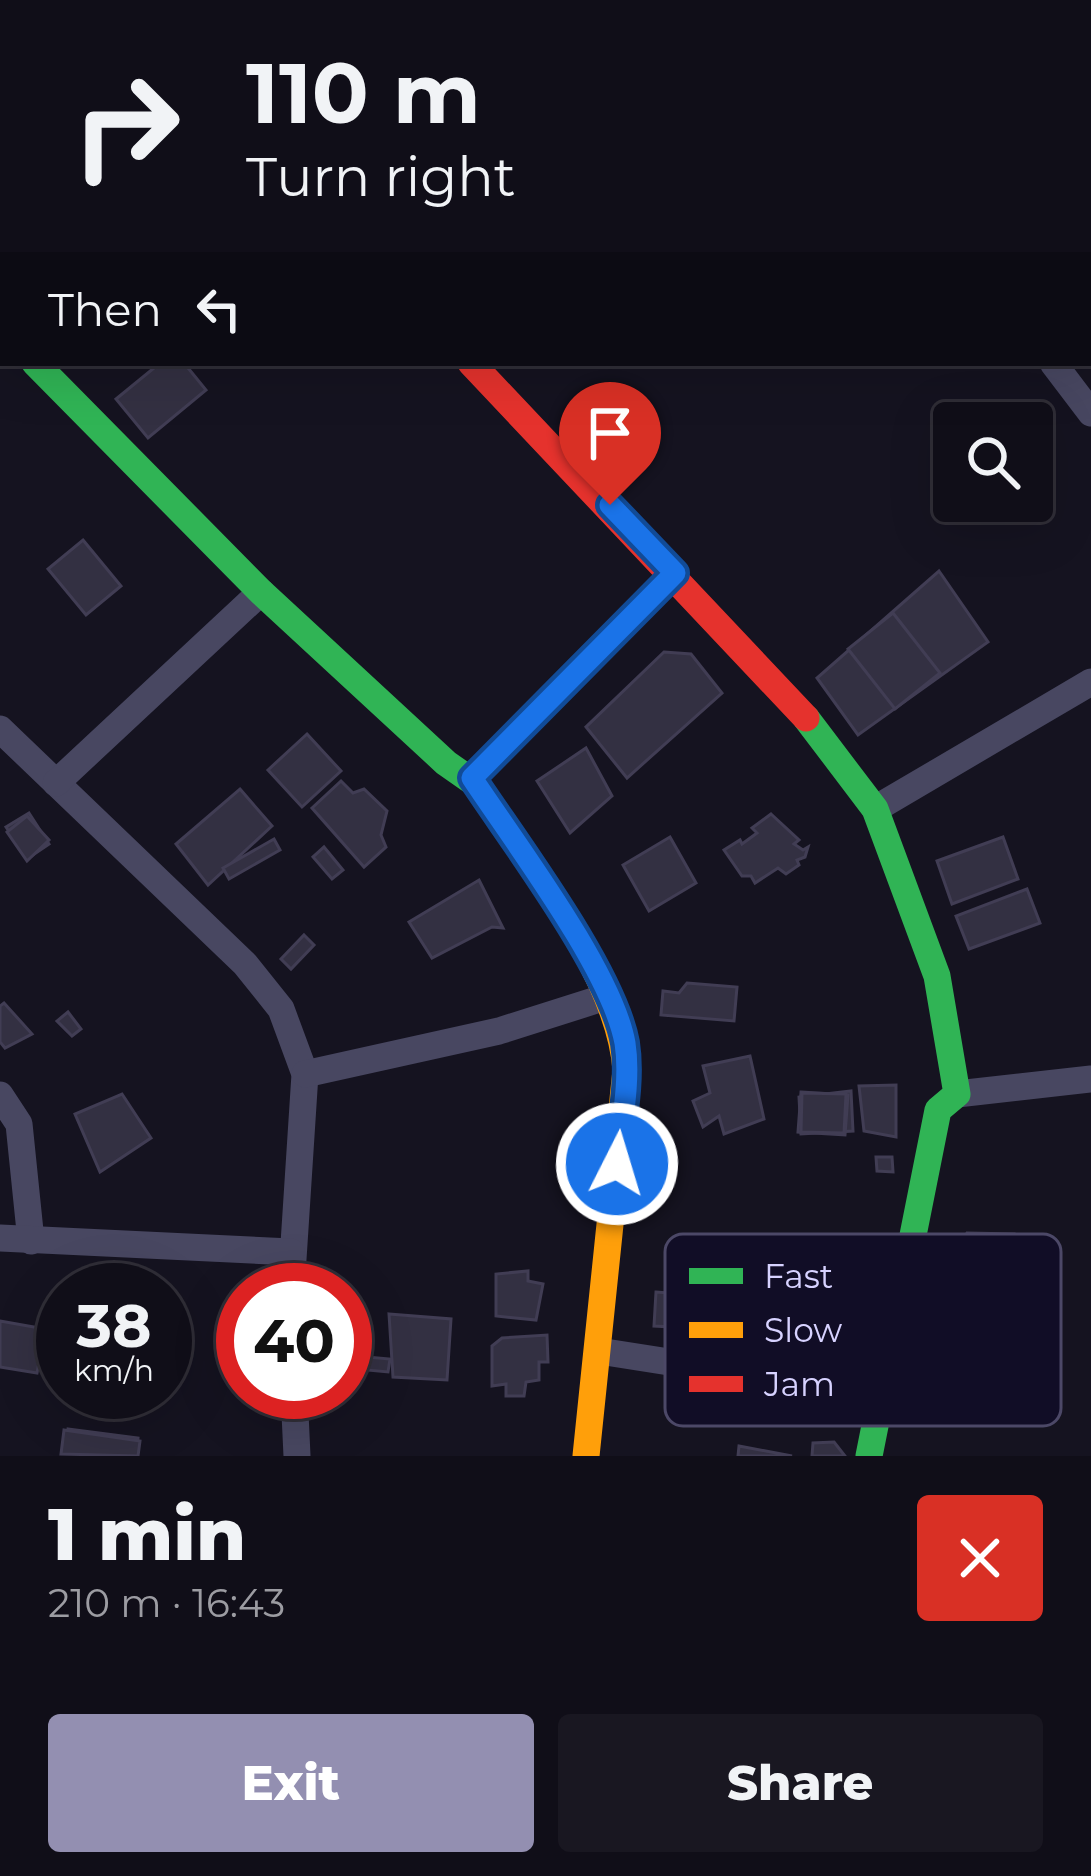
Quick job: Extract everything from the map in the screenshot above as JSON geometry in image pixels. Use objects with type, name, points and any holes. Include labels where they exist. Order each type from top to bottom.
[{"type":"street","points":[[37,366],[260,592],[446,763],[472,778],[609,996],[625,1042],[626,1070],[586,1456]]},
{"type":"street","points":[[479,366],[792,699],[874,809],[937,976],[957,1094]]},
{"type":"street","points":[[1056,366],[1091,413]]},
{"type":"street","points":[[472,778],[675,573]]},
{"type":"street","points":[[56,783],[260,592]]},
{"type":"street","points":[[874,809],[1091,682]]},
{"type":"street","points":[[0,729],[245,964],[281,1009],[305,1074],[291,1263]]},
{"type":"street","points":[[305,1074],[499,1031],[609,996]]},
{"type":"street","points":[[912,1234],[938,1110],[957,1094],[1091,1079]]},
{"type":"street","points":[[0,1095],[19,1124],[31,1241]]},
{"type":"street","points":[[0,1238],[291,1252]]},
{"type":"street","points":[[599,1352],[665,1362]]},
{"type":"street","points":[[295,1419],[296,1456]]},
{"type":"street","points":[[869,1456],[874,1426]]},
{"type":"building","points":[[156,366],[186,366],[206,390],[148,438],[116,399]]},
{"type":"building","points":[[83,540],[121,586],[86,615],[48,569]]},
{"type":"building","points":[[939,571],[988,642],[858,735],[817,678]]},
{"type":"building","points":[[893,613],[940,673],[895,709],[848,649]]},
{"type":"building","points":[[664,652],[691,654],[722,693],[627,778],[586,727]]},
{"type":"building","points":[[307,734],[341,771],[302,807],[268,770]]},
{"type":"building","points":[[586,748],[612,796],[570,833],[537,781]]},
{"type":"building","points":[[341,781],[353,793],[364,789],[387,811],[381,835],[386,847],[364,867],[312,808]]},
{"type":"building","points":[[240,789],[272,826],[208,885],[176,844]]},
{"type":"building","points":[[29,813],[49,844],[27,859],[6,827]]},
{"type":"building","points":[[771,814],[799,840],[794,844],[803,850],[808,847],[805,857],[797,860],[799,865],[786,874],[778,868],[755,883],[751,876],[742,876],[724,850],[757,833],[752,828]]},
{"type":"building","points":[[27,816],[49,840],[27,861],[7,832]]},
{"type":"building","points":[[670,837],[696,883],[649,911],[623,865]]},
{"type":"building","points":[[1003,837],[1018,879],[952,904],[937,861]]},
{"type":"building","points":[[274,839],[280,850],[229,879],[223,868]]},
{"type":"building","points":[[324,847],[343,870],[332,879],[313,857]]},
{"type":"building","points":[[479,880],[503,928],[492,927],[432,958],[409,922]]},
{"type":"building","points":[[1027,889],[1040,923],[969,949],[956,916]]},
{"type":"building","points":[[304,935],[314,945],[291,969],[281,959]]},
{"type":"building","points":[[687,983],[737,987],[734,1021],[661,1015],[663,991],[679,993]]},
{"type":"building","points":[[4,1003],[32,1034],[5,1048],[0,1042],[0,1006]]},
{"type":"building","points":[[68,1012],[81,1029],[72,1036],[57,1021]]},
{"type":"building","points":[[750,1056],[764,1119],[724,1134],[719,1116],[703,1127],[693,1101],[710,1093],[703,1066]]},
{"type":"building","points":[[896,1085],[896,1137],[864,1131],[859,1086]]},
{"type":"building","points":[[851,1091],[853,1131],[801,1134],[799,1097]]},
{"type":"building","points":[[801,1092],[848,1095],[845,1135],[798,1132]]},
{"type":"building","points":[[802,1093],[846,1094],[844,1133],[801,1132]]},
{"type":"building","points":[[122,1094],[151,1138],[100,1172],[75,1114]]},
{"type":"building","points":[[876,1157],[892,1157],[893,1172],[877,1171]]},
{"type":"building","points":[[528,1271],[528,1281],[543,1284],[536,1320],[496,1316],[496,1274]]},
{"type":"building","points":[[656,1292],[665,1293],[665,1327],[654,1326]]},
{"type":"building","points":[[389,1314],[451,1319],[447,1380],[393,1377]]},
{"type":"building","points":[[0,1321],[36,1327],[36,1373],[0,1367]]},
{"type":"building","points":[[547,1335],[548,1362],[539,1362],[539,1380],[526,1382],[524,1396],[506,1396],[506,1384],[492,1386],[492,1346],[502,1338]]},
{"type":"building","points":[[372,1357],[390,1359],[388,1372],[372,1371]]},
{"type":"building","points":[[68,1429],[138,1438],[136,1456],[65,1449]]},
{"type":"building","points":[[64,1430],[140,1441],[138,1456],[61,1454]]},
{"type":"building","points":[[834,1442],[845,1456],[812,1456],[813,1443]]},
{"type":"building","points":[[739,1446],[792,1456],[738,1456]]},
{"type":"traffic: fast","points":[[38,366],[261,592],[446,763],[476,784]]},
{"type":"traffic: fast","points":[[806,718],[875,809],[937,976],[957,1094],[938,1110],[913,1234]]},
{"type":"traffic: fast","points":[[869,1456],[875,1426]]},
{"type":"traffic: slow","points":[[476,784],[568,921],[607,996],[620,1033],[626,1070],[586,1456]]},
{"type":"traffic: jam","points":[[474,366],[806,718]]},
{"type":"route","points":[[610,505],[675,573],[472,778],[609,996],[625,1042],[617,1164]]}]
